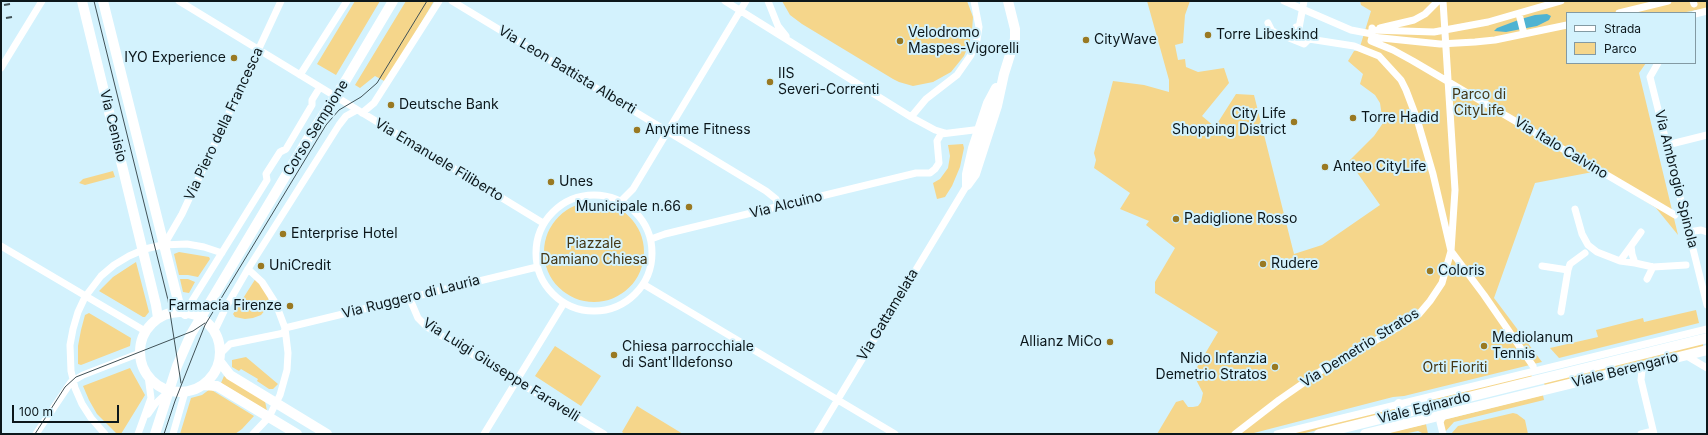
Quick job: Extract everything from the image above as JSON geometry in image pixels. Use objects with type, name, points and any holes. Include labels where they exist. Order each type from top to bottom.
[{"type":"main road","name":"Via Cenisio","points":[[82,1],[143,250],[158,318]]},
{"type":"main road","name":"Via Cenisio","points":[[103,1],[178,301],[186,314]]},
{"type":"main road","name":"Corso Sempione","points":[[156,434],[181,355],[200,319],[393,1]]},
{"type":"main road","points":[[967,184],[975,174],[984,129],[997,106],[1004,74],[1015,39],[1015,29],[1008,1]]},
{"type":"main road","points":[[203,386],[216,372],[220,358],[220,344],[215,330],[200,319],[186,314],[170,314],[158,318],[145,331],[140,345],[141,363],[148,376],[157,385],[169,391],[185,392],[203,386],[217,386],[297,434]]},
{"type":"main road","name":"Viale Berengario","points":[[1505,388],[1707,338]]},
{"type":"main road","name":"Viale Berengario","points":[[1444,414],[1707,350]]},
{"type":"main road","points":[[220,358],[230,375],[327,434]]},
{"type":"main road","points":[[1444,414],[1451,407],[1492,397],[1505,388]]},
{"type":"main road","name":"Viale Eginardo","points":[[1319,434],[1400,409],[1505,388]]},
{"type":"main road","points":[[1343,434],[1397,420],[1400,417],[1400,409]]},
{"type":"main road","name":"Viale Eginardo","points":[[1365,434],[1444,414]]},
{"type":"street","points":[[1,68],[42,1]]},
{"type":"street","name":"Via Emanuele Filiberto","points":[[179,1],[544,223]]},
{"type":"street","name":"Via Piero della Francesca","points":[[164,245],[182,214],[281,1]]},
{"type":"street","points":[[300,75],[347,1]]},
{"type":"street","name":"Corso Sempione","points":[[215,330],[226,307],[250,267],[340,122],[346,116],[374,103],[439,1]]},
{"type":"street","name":"Via Leon Battista Alberti","points":[[452,1],[770,193],[776,199],[778,206]]},
{"type":"street","points":[[725,1],[935,130],[955,134],[984,129]]},
{"type":"street","points":[[621,201],[633,189],[746,1]]},
{"type":"street","points":[[768,1],[778,26],[790,41]]},
{"type":"street","points":[[912,117],[926,99],[957,75],[971,55],[977,40],[979,27],[974,1]]},
{"type":"street","points":[[1284,1],[1304,5],[1351,30],[1373,32],[1434,32],[1445,28],[1520,16],[1561,1]]},
{"type":"street","points":[[1373,32],[1414,20],[1425,14],[1438,1]]},
{"type":"street","points":[[1443,1],[1445,28]]},
{"type":"street","points":[[1623,12],[1668,1]]},
{"type":"street","points":[[1296,27],[1299,28],[1304,5]]},
{"type":"street","points":[[1696,14],[1707,11]]},
{"type":"street","points":[[1520,16],[1524,32]]},
{"type":"street","points":[[1268,23],[1272,31],[1304,44],[1309,39],[1354,46],[1379,56],[1401,80],[1416,119],[1433,174],[1451,251],[1484,295],[1533,366]]},
{"type":"street","points":[[1373,32],[1390,40],[1445,46],[1495,40],[1524,32],[1566,25]]},
{"type":"street","name":"Via Demetrio Stratos","points":[[1235,434],[1277,401],[1325,368],[1382,337],[1419,314],[1442,283],[1451,251],[1454,224],[1455,190],[1445,28]]},
{"type":"street","name":"Via Italo Calvino","points":[[1373,32],[1371,41],[1393,50],[1448,81],[1675,215]]},
{"type":"street","name":"Via Ambrogio Spinola","points":[[1657,64],[1650,77],[1707,304]]},
{"type":"street","name":"Corso Sempione","points":[[186,314],[190,304],[268,180],[266,174],[280,152],[286,149],[312,105],[312,100],[320,87]]},
{"type":"street","name":"Via Alcuino","points":[[651,239],[778,206],[922,172],[930,173],[937,167],[940,160],[938,139],[941,134],[946,133]]},
{"type":"street","points":[[1667,145],[1707,135]]},
{"type":"street","name":"Via Gattamelata","points":[[817,434],[967,184]]},
{"type":"street","points":[[597,194],[609,196],[621,201],[639,216],[647,228],[651,239],[651,264],[643,284],[628,300],[610,309],[590,311],[577,309],[564,303],[548,289],[541,278],[537,267],[535,254],[536,242],[544,223],[556,208],[566,201],[578,196],[597,194]]},
{"type":"street","points":[[1575,209],[1582,234],[1588,245],[1597,252],[1620,261],[1653,267],[1686,265]]},
{"type":"street","points":[[1689,232],[1701,230],[1707,232]]},
{"type":"street","points":[[1620,261],[1641,232]]},
{"type":"street","points":[[105,434],[86,411],[78,396],[70,363],[71,337],[78,312],[85,297],[108,271],[122,260],[143,250],[164,245],[196,245],[222,253]]},
{"type":"street","points":[[1585,253],[1588,245]]},
{"type":"street","points":[[1,246],[85,297],[145,331]]},
{"type":"street","points":[[1631,246],[1635,263]]},
{"type":"street","points":[[1561,312],[1570,264],[1585,253],[1597,252]]},
{"type":"street","points":[[1542,266],[1568,270]]},
{"type":"street","points":[[250,267],[272,296],[280,311],[288,345],[288,366],[277,403],[269,417],[253,434]]},
{"type":"street","name":"Via Ruggero di Lauria","points":[[220,358],[230,344],[284,333],[285,328],[537,267]]},
{"type":"street","points":[[1647,279],[1653,267]]},
{"type":"street","points":[[643,284],[895,434]]},
{"type":"street","name":"Via Luigi Giuseppe Faravelli","points":[[410,297],[414,312],[422,323],[604,434]]},
{"type":"street","points":[[484,434],[564,303]]},
{"type":"street","name":"Viale Berengario","points":[[1425,398],[1707,329]]},
{"type":"street","points":[[36,434],[67,386],[73,380],[140,353]]},
{"type":"street","points":[[1684,355],[1707,368]]},
{"type":"street","points":[[1641,434],[1654,432],[1641,377],[1642,370],[1649,364]]},
{"type":"street","points":[[138,434],[151,398],[148,376]]},
{"type":"street","points":[[143,422],[155,404],[169,391]]},
{"type":"street","points":[[173,434],[185,392]]},
{"type":"street","name":"Viale Eginardo","points":[[1277,434],[1400,409],[1425,398]]},
{"type":"street","points":[[1443,434],[1440,422],[1444,414]]},
{"type":"green space","points":[[355,1],[380,1],[336,75],[317,64]]},
{"type":"green space","points":[[406,1],[434,1],[386,82],[375,76],[360,88],[355,85]]},
{"type":"green space","name":"Velodromo Maspes-Vigorelli","points":[[782,1],[967,1],[973,17],[972,31],[964,56],[951,72],[933,82],[913,86],[893,79],[802,24],[790,15]]},
{"type":"green space","name":"Parco di CityLife","points":[[1147,1],[1190,1],[1185,15],[1183,43],[1175,45],[1178,60],[1185,59],[1186,67],[1198,72],[1224,68],[1229,83],[1202,116],[1215,127],[1236,94],[1254,95],[1294,254],[1322,245],[1380,205],[1349,161],[1374,136],[1383,123],[1380,103],[1375,95],[1360,84],[1363,74],[1348,61],[1354,51],[1359,50],[1371,11],[1361,5],[1360,1],[1707,1],[1707,8],[1686,12],[1566,12],[1566,64],[1645,64],[1639,73],[1678,235],[1656,208],[1598,171],[1535,183],[1494,298],[1542,362],[1404,396],[1393,397],[1250,434],[1157,434],[1176,402],[1183,400],[1188,407],[1193,407],[1198,406],[1201,402],[1203,393],[1193,374],[1218,332],[1155,293],[1155,282],[1175,248],[1146,225],[1149,221],[1120,209],[1130,193],[1094,168],[1096,160],[1094,153],[1113,81],[1144,85],[1169,92],[1169,80]]},
{"type":"green space","points":[[963,144],[964,148],[960,167],[952,186],[945,197],[937,199],[933,183],[940,179],[948,168],[950,156],[948,145]]},
{"type":"green space","points":[[113,171],[115,177],[85,185],[79,183],[83,179]]},
{"type":"green space","name":"Piazzale Damiano Chiesa","points":[[594,202],[613,206],[629,217],[640,233],[644,252],[640,271],[629,287],[613,298],[594,302],[575,298],[559,287],[548,271],[544,252],[548,233],[559,217],[575,206]]},
{"type":"green space","points":[[179,252],[209,257],[210,259],[198,277],[179,275],[174,254]]},
{"type":"green space","points":[[136,262],[149,312],[145,317],[99,291],[113,277]]},
{"type":"green space","points":[[256,278],[269,296],[267,308],[261,315],[253,318],[245,319],[235,317],[233,314]]},
{"type":"green space","points":[[180,279],[188,279],[195,282],[189,293],[183,292]]},
{"type":"green space","points":[[1696,310],[1699,323],[1559,358],[1550,348],[1598,337],[1596,330],[1643,318],[1644,322]]},
{"type":"green space","points":[[89,313],[131,338],[130,346],[81,365],[78,364],[78,346],[81,330],[85,315]]},
{"type":"green space","points":[[1703,343],[1703,347],[1545,386],[1544,383]]},
{"type":"green space","points":[[555,346],[601,376],[581,406],[535,376]]},
{"type":"green space","points":[[246,357],[278,384],[273,389],[269,389],[257,381],[258,379],[241,369],[239,371],[232,367],[232,360]]},
{"type":"green space","points":[[130,368],[145,395],[121,434],[117,434],[97,414],[83,386]]},
{"type":"green space","points":[[1531,374],[1532,377],[1428,403],[1428,400]]},
{"type":"green space","points":[[224,376],[265,401],[267,411],[221,383]]},
{"type":"green space","points":[[210,389],[254,416],[235,434],[180,434],[191,398],[202,395]]},
{"type":"green space","points":[[1543,395],[1544,400],[1454,422],[1445,432],[1443,420]]},
{"type":"green space","points":[[637,406],[683,434],[625,434],[622,432]]},
{"type":"green space","points":[[1397,407],[1396,411],[1301,434],[1288,434]]},
{"type":"green space","points":[[1513,413],[1525,420],[1528,434],[1451,434],[1458,426]]},
{"type":"green space","points":[[1426,424],[1428,434],[1418,431],[1403,434],[1383,434]]},
{"type":"water","points":[[1547,14],[1551,16],[1549,20],[1537,26],[1506,32],[1494,31],[1497,28],[1521,19],[1535,15]]},
{"type":"tram line","points":[[94,1],[168,300],[181,383]]},
{"type":"tram line","points":[[164,434],[175,401],[205,325],[326,125],[339,110],[361,97],[377,83],[427,1]]},
{"type":"tram line","points":[[35,434],[65,387],[76,377],[193,331],[205,323]]},
{"type":"railway","points":[[4,5],[10,4]]},
{"type":"railway","points":[[6,18],[12,17]]},
{"type":"place","name":"Torre Libeskind","points":[[1208,35]]},
{"type":"place","name":"CityWave","points":[[1086,40]]},
{"type":"place","name":"Velodromo Maspes-Vigorelli","points":[[900,41]]},
{"type":"place","name":"IYO Experience","points":[[234,58]]},
{"type":"place","name":"IIS Severi-Correnti","points":[[770,82]]},
{"type":"place","name":"Deutsche Bank","points":[[391,105]]},
{"type":"place","name":"Torre Hadid","points":[[1353,118]]},
{"type":"place","name":"City Life Shopping District","points":[[1294,122]]},
{"type":"place","name":"Anytime Fitness","points":[[637,130]]},
{"type":"place","name":"Anteo CityLife","points":[[1325,167]]},
{"type":"place","name":"Unes","points":[[551,182]]},
{"type":"place","name":"Municipale n.66","points":[[689,207]]},
{"type":"place","name":"Padiglione Rosso","points":[[1176,219]]},
{"type":"place","name":"Enterprise Hotel","points":[[283,234]]},
{"type":"place","name":"Rudere","points":[[1263,264]]},
{"type":"place","name":"UniCredit","points":[[261,266]]},
{"type":"place","name":"Coloris","points":[[1430,271]]},
{"type":"place","name":"Farmacia Firenze","points":[[290,306]]},
{"type":"place","name":"Allianz MiCo","points":[[1110,342]]},
{"type":"place","name":"Mediolanum Tennis","points":[[1484,346]]},
{"type":"place","name":"Chiesa parrocchiale di Sant'Ildefonso","points":[[614,355]]},
{"type":"place","name":"Nido Infanzia Demetrio Stratos","points":[[1275,367]]},
{"type":"park label","name":"Orti Fioriti","points":[[1455,368]]}]
